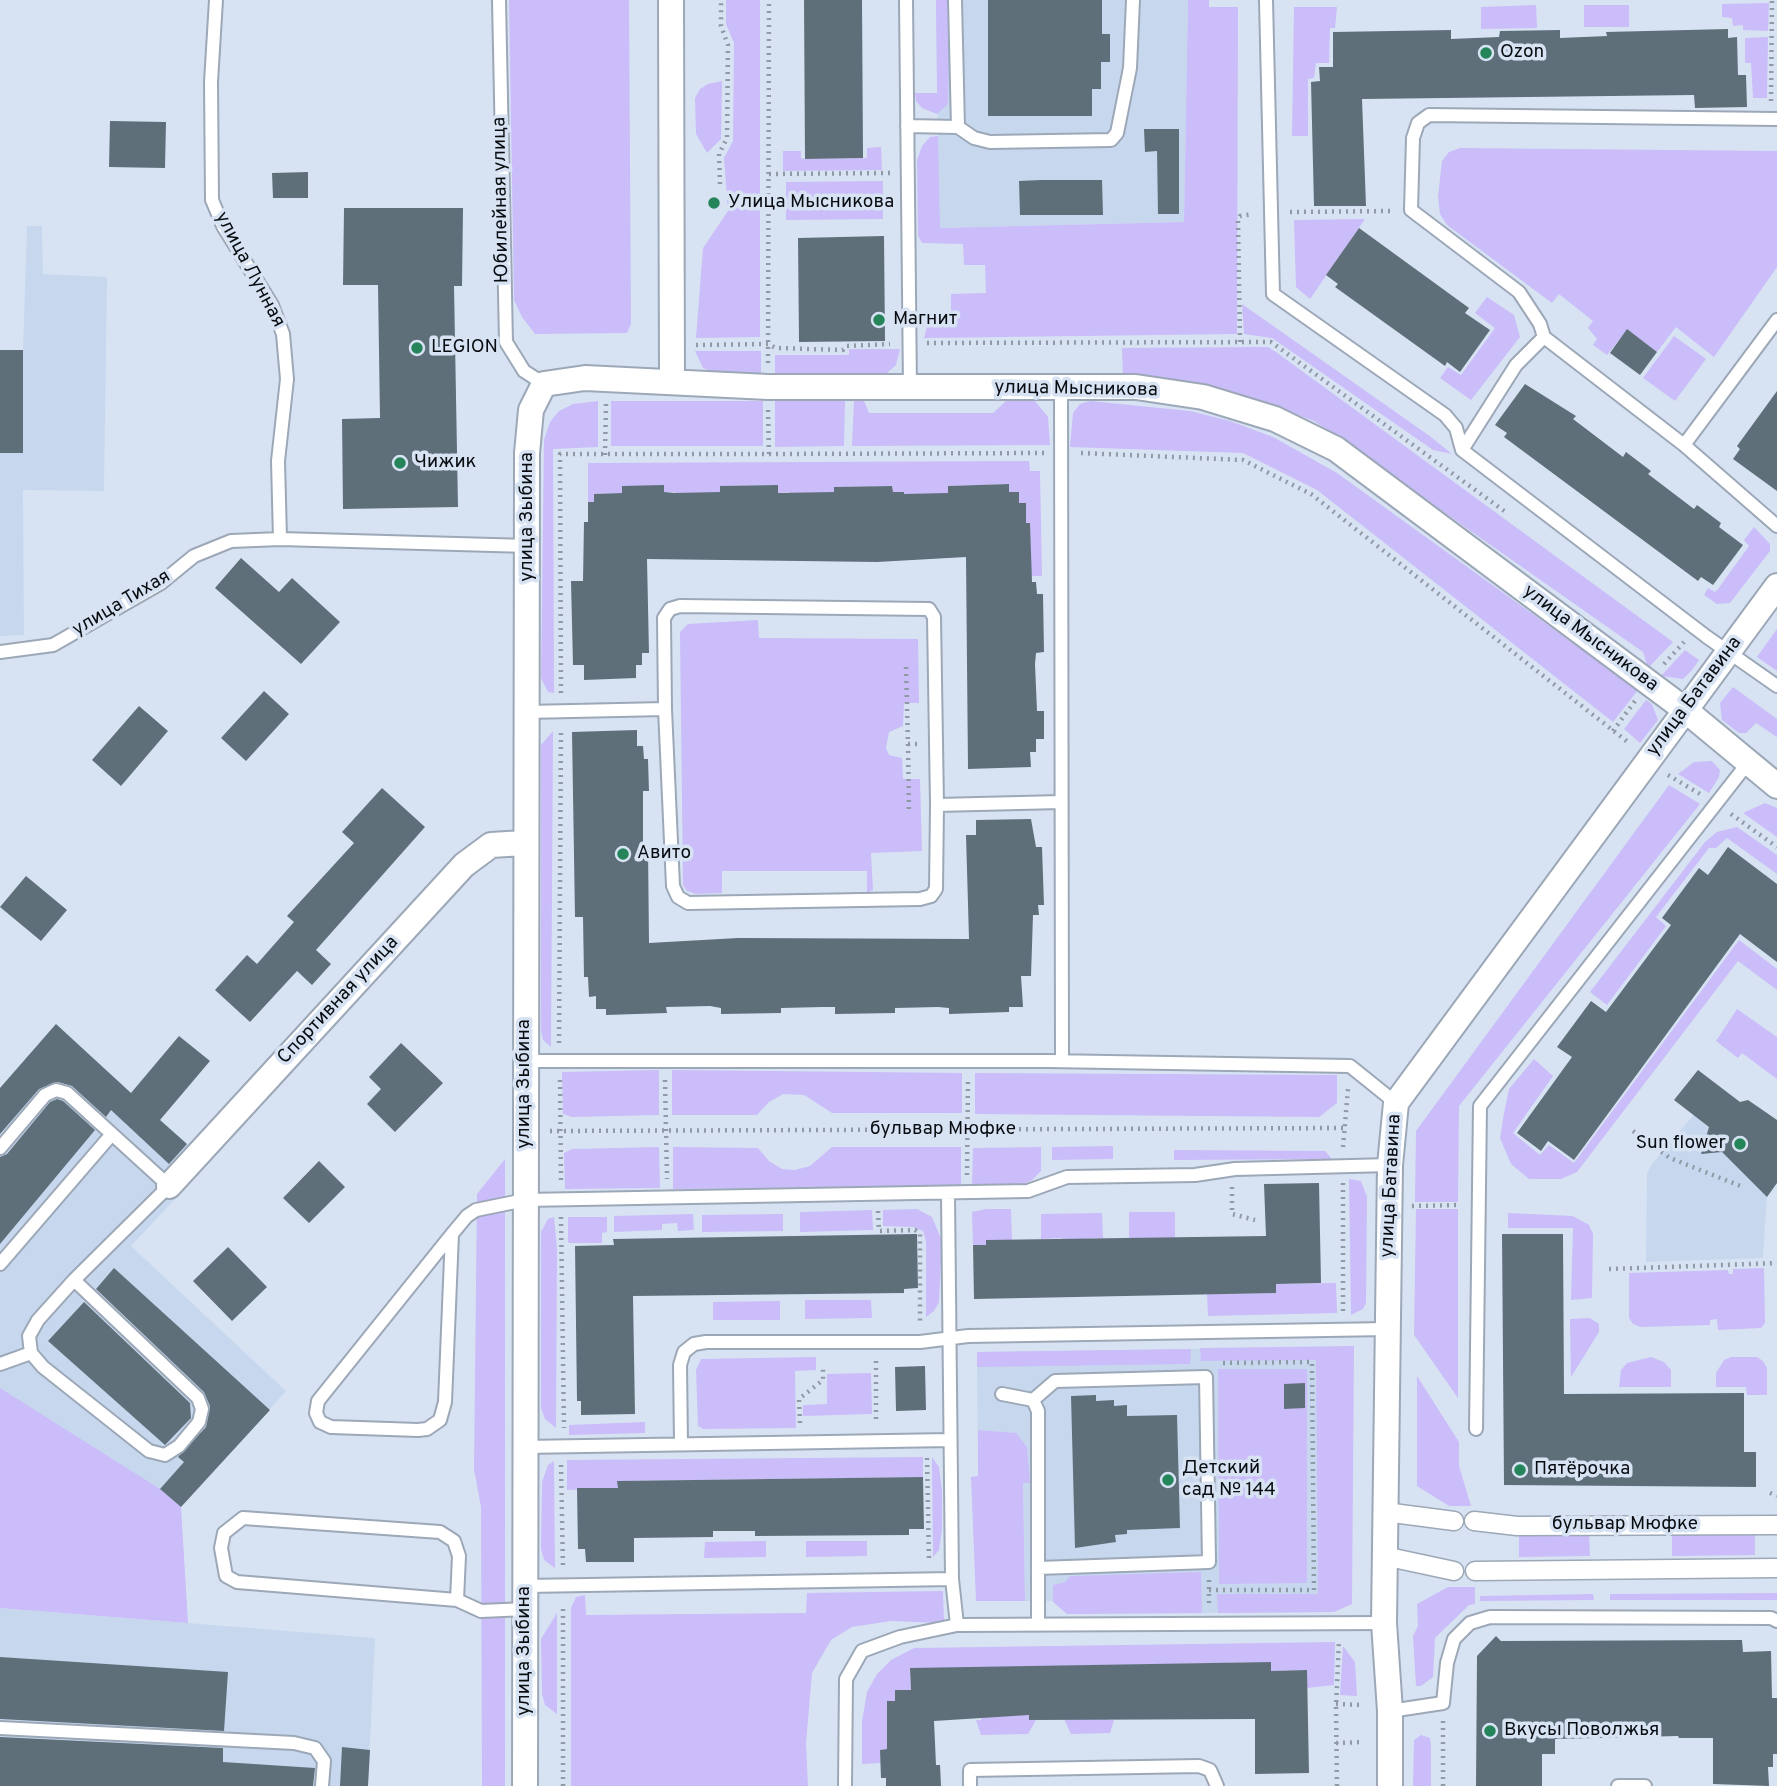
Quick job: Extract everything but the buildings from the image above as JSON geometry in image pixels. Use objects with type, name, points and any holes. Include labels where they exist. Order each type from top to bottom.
[{"type":"street","points":[[671,0],[672,381]]},
{"type":"street","name":"улица Мысникова","points":[[544,384],[585,378],[768,387],[1136,387],[1203,397],[1275,419],[1336,449],[1684,709],[1747,764],[1777,786]]},
{"type":"street","name":"улица Зыбина","points":[[525,1786],[524,842],[527,453],[531,410],[544,384]]},
{"type":"street","name":"улица Батавина","points":[[1390,1786],[1384,1556],[1390,1165],[1396,1103],[1777,586]]},
{"type":"street","name":"Спортивная улица","points":[[169,1186],[464,865],[491,845],[524,842]]},
{"type":"street","points":[[1385,1512],[1454,1521]]},
{"type":"street","name":"бульвар Мюфке","points":[[1474,1521],[1517,1526],[1777,1525]]},
{"type":"street","points":[[1384,1556],[1454,1571]]},
{"type":"street","points":[[1475,1571],[1777,1568]]},
{"type":"lane","name":"улица Лунная","points":[[216,0],[211,82],[212,200],[223,226],[272,305],[283,334],[287,379],[278,461],[280,539]]},
{"type":"lane","name":"Юбилейная улица","points":[[499,0],[506,342],[524,371],[544,384]]},
{"type":"lane","points":[[906,0],[910,388]]},
{"type":"lane","points":[[955,0],[958,127]]},
{"type":"lane","points":[[907,126],[958,127],[974,138],[990,142],[1111,140],[1117,133],[1130,68],[1133,0]]},
{"type":"lane","points":[[1266,0],[1273,295],[1445,415],[1456,428],[1462,450],[1777,686]]},
{"type":"lane","points":[[1774,118],[1429,115],[1418,124],[1413,138],[1411,210],[1519,292],[1540,324],[1544,337],[1684,445],[1777,526]]},
{"type":"lane","points":[[1684,445],[1777,320]]},
{"type":"lane","points":[[1462,450],[1516,365],[1544,337]]},
{"type":"lane","points":[[1061,389],[1062,1061]]},
{"type":"lane","name":"улица Тихая","points":[[0,652],[53,645],[161,583],[194,556],[231,541],[280,539],[528,546]]},
{"type":"lane","points":[[670,608],[929,609],[934,617],[936,744],[936,889],[931,896],[920,900],[688,903],[678,897],[673,886],[665,709],[664,618],[670,608]]},
{"type":"lane","points":[[526,712],[665,709]]},
{"type":"lane","points":[[1476,1429],[1480,1106],[1747,764]]},
{"type":"lane","points":[[937,805],[1061,802]]},
{"type":"lane","points":[[524,1060],[968,1060],[1350,1066],[1396,1103]]},
{"type":"lane","points":[[0,1147],[45,1095],[56,1090],[67,1093],[169,1186],[74,1280],[38,1320],[29,1336],[31,1353],[43,1367],[149,1451],[165,1455],[179,1446],[199,1422],[202,1409],[198,1398],[74,1280]]},
{"type":"lane","points":[[0,1264],[112,1134]]},
{"type":"lane","points":[[452,1234],[444,1402],[440,1420],[426,1429],[418,1430],[331,1427],[320,1422],[316,1413],[318,1401],[452,1234],[467,1216],[477,1210],[525,1200],[1028,1191],[1067,1177],[1195,1175],[1232,1169],[1390,1165]]},
{"type":"lane","points":[[948,1194],[952,1579],[957,1625]]},
{"type":"lane","points":[[681,1443],[680,1365],[684,1352],[694,1344],[920,1342],[949,1336],[1387,1329]]},
{"type":"lane","points":[[0,1364],[31,1353]]},
{"type":"lane","points":[[1002,1395],[1032,1400],[1055,1381],[1206,1377],[1209,1562],[1038,1567]]},
{"type":"lane","points":[[1032,1400],[1038,1411],[1038,1625]]},
{"type":"lane","points":[[524,1447],[950,1440]]},
{"type":"lane","points":[[457,1600],[459,1556],[454,1541],[440,1532],[243,1518],[224,1533],[221,1548],[226,1576],[237,1582],[457,1600],[481,1611],[563,1585],[952,1579]]},
{"type":"lane","points":[[1390,1711],[1443,1703],[1447,1663],[1454,1639],[1470,1623],[1490,1617],[1771,1618],[1777,1621]]},
{"type":"lane","points":[[845,1786],[846,1679],[862,1651],[900,1637],[957,1625],[1384,1623]]},
{"type":"lane","points":[[0,1728],[294,1743],[315,1748],[324,1760],[322,1786]]},
{"type":"lane","points":[[970,1786],[970,1770],[1199,1766],[1210,1770],[1217,1786]]},
{"type":"lane","points":[[1618,1786],[1645,1786]]},
{"type":"path","points":[[720,184],[719,154],[727,138],[728,45],[721,26],[721,0]]},
{"type":"path","points":[[769,0],[769,454]]},
{"type":"path","points":[[1772,0],[1774,118]]},
{"type":"path","points":[[769,174],[908,172]]},
{"type":"path","points":[[1240,342],[1240,216],[1271,212],[1411,210]]},
{"type":"path","points":[[672,345],[768,344],[776,348],[843,350],[846,346],[911,343]]},
{"type":"path","points":[[605,455],[606,379]]},
{"type":"path","points":[[563,1786],[562,1446],[565,1420],[559,1060],[560,454],[1061,453],[1243,460],[1311,494],[1648,759]]},
{"type":"path","points":[[906,667],[909,814]]},
{"type":"path","points":[[1613,731],[1648,682]]},
{"type":"path","points":[[908,744],[936,744]]},
{"type":"path","points":[[665,1059],[667,1198]]},
{"type":"path","points":[[967,1193],[968,1060]]},
{"type":"path","points":[[1343,1329],[1344,1128],[1350,1066]]},
{"type":"path","name":"бульвар Мюфке","points":[[542,1131],[1344,1128]]},
{"type":"path","points":[[1633,1131],[1670,1158],[1743,1187]]},
{"type":"path","points":[[1232,1169],[1232,1214],[1255,1220]]},
{"type":"path","points":[[1416,1206],[1458,1206]]},
{"type":"path","points":[[878,1207],[879,1231],[915,1230],[920,1234],[920,1321]]},
{"type":"path","points":[[1609,1269],[1777,1263]]},
{"type":"path","points":[[876,1342],[876,1440]]},
{"type":"path","points":[[1206,1377],[1216,1363],[1312,1362],[1314,1590],[1209,1590]]},
{"type":"path","points":[[800,1441],[799,1399],[823,1380],[823,1368]]},
{"type":"path","points":[[927,1440],[929,1579]]},
{"type":"path","points":[[1770,1493],[1777,1496]]},
{"type":"path","points":[[1209,1562],[1209,1625]]},
{"type":"path","points":[[1337,1786],[1336,1704],[1340,1625]]},
{"type":"path","points":[[1443,1703],[1443,1786]]},
{"type":"path","points":[[1336,1704],[1361,1705]]},
{"type":"path","points":[[1336,1743],[1362,1742]]},
{"type":"shaded area","points":[[509,0],[629,0],[631,324],[627,333],[535,334],[522,317],[514,300]]},
{"type":"shaded area","points":[[726,0],[760,0],[760,337],[696,338],[703,248],[728,211],[724,158],[733,141],[734,43],[726,24]]},
{"type":"shaded area","points":[[936,0],[1188,0],[1184,222],[939,228]]},
{"type":"shaded area","points":[[936,0],[950,0],[948,104],[937,114],[922,108],[916,101],[915,93],[937,93]]},
{"type":"shaded area","points":[[1188,0],[1209,0],[1209,7],[1238,7],[1237,334],[924,338],[929,319],[951,316],[951,294],[986,293],[985,265],[964,265],[963,244],[922,243],[918,236],[917,160],[922,146],[930,137],[938,136],[940,228],[1184,222]]},
{"type":"shaded area","points":[[1769,3],[1768,31],[1743,30],[1743,25],[1733,26],[1732,18],[1722,17],[1722,4]]},
{"type":"shaded area","points":[[1536,5],[1537,28],[1481,29],[1481,7]]},
{"type":"shaded area","points":[[1584,5],[1629,5],[1629,27],[1584,27]]},
{"type":"shaded area","points":[[1294,7],[1337,7],[1335,28],[1330,28],[1329,63],[1316,63],[1314,78],[1308,79],[1308,136],[1292,136]]},
{"type":"shaded area","points":[[1768,37],[1767,98],[1753,98],[1751,63],[1745,63],[1745,38]]},
{"type":"shaded area","points":[[722,81],[721,139],[707,153],[696,134],[695,98],[700,89]]},
{"type":"shaded area","points":[[881,147],[882,170],[783,171],[783,151],[801,151],[801,158],[805,159],[867,158],[867,148]]},
{"type":"shaded area","points":[[1460,148],[1777,151],[1777,267],[1714,357],[1676,327],[1657,352],[1627,330],[1607,355],[1593,345],[1597,339],[1588,328],[1593,321],[1559,294],[1552,303],[1447,225],[1440,214],[1438,197],[1442,161],[1449,152]]},
{"type":"shaded area","points":[[883,181],[883,219],[786,220],[786,182]]},
{"type":"shaded area","points":[[1365,219],[1310,299],[1296,287],[1294,220]]},
{"type":"shaded area","points":[[27,226],[42,226],[43,274],[107,277],[104,491],[23,490],[24,635],[0,636],[0,350],[23,350]]},
{"type":"shaded area","points":[[1487,297],[1514,315],[1520,337],[1471,400],[1440,378],[1448,367],[1461,375],[1495,328],[1475,313]]},
{"type":"shaded area","points":[[1242,304],[1452,454],[1433,450],[1272,338],[1244,334]]},
{"type":"shaded area","points":[[1674,336],[1706,359],[1675,401],[1643,378]]},
{"type":"shaded area","points":[[1268,347],[1673,642],[1648,668],[1643,652],[1314,421],[1257,400],[1200,384],[1123,378],[1122,348]]},
{"type":"shaded area","points":[[849,349],[900,349],[896,365],[885,375],[775,375],[775,355],[849,355]]},
{"type":"shaded area","points":[[695,351],[761,351],[761,374],[713,372],[703,368]]},
{"type":"shaded area","points":[[598,401],[598,447],[553,449],[554,693],[548,692],[541,678],[544,440],[550,422],[559,411],[573,404]]},
{"type":"shaded area","points":[[611,401],[763,401],[763,446],[611,446]]},
{"type":"shaded area","points":[[775,401],[845,401],[844,446],[775,447]]},
{"type":"shaded area","points":[[854,401],[864,401],[869,413],[993,413],[1006,401],[1035,401],[1048,417],[1050,445],[852,446]]},
{"type":"shaded area","points":[[1090,401],[1190,411],[1230,421],[1273,437],[1337,473],[1638,690],[1613,722],[1317,490],[1243,453],[1070,447],[1073,413],[1080,404]]},
{"type":"shaded area","points":[[1029,461],[1030,471],[1040,471],[1042,576],[1031,576],[1030,523],[1026,523],[1026,504],[1019,503],[1019,492],[1009,492],[1008,484],[949,486],[948,493],[904,499],[893,492],[892,486],[835,487],[834,492],[789,498],[789,492],[778,493],[778,485],[720,486],[720,492],[675,499],[675,492],[664,492],[664,485],[622,493],[594,494],[594,502],[588,502],[588,463]]},
{"type":"shaded area","points":[[1754,527],[1770,544],[1770,551],[1730,603],[1717,604],[1704,595],[1708,588],[1715,592],[1718,589],[1749,546],[1744,540]]},
{"type":"shaded area","points":[[758,620],[759,638],[918,639],[919,703],[904,703],[903,726],[889,732],[886,748],[889,755],[902,758],[903,779],[920,779],[922,851],[871,853],[873,890],[867,893],[867,871],[722,871],[722,893],[696,894],[687,891],[683,885],[680,632],[688,624]]},
{"type":"shaded area","points":[[1777,629],[1777,671],[1757,657]]},
{"type":"shaded area","points":[[1685,650],[1699,660],[1692,670],[1683,679],[1661,676]]},
{"type":"shaded area","points":[[1733,687],[1777,719],[1777,737],[1756,723],[1746,733],[1739,733],[1722,720],[1720,703]]},
{"type":"shaded area","points":[[1646,700],[1652,704],[1658,720],[1640,743],[1624,729]]},
{"type":"shaded area","points":[[553,731],[551,1047],[543,1040],[541,1030],[541,745]]},
{"type":"shaded area","points":[[1712,761],[1720,770],[1719,777],[1709,793],[1678,774],[1694,762]]},
{"type":"shaded area","points":[[1669,785],[1700,804],[1459,1106],[1458,1202],[1415,1202],[1416,1131]]},
{"type":"shaded area","points":[[1765,803],[1777,808],[1777,837],[1743,813]]},
{"type":"shaded area","points":[[1737,827],[1777,855],[1777,874],[1727,838],[1716,848],[1709,848],[1656,917],[1666,926],[1607,1005],[1590,992],[1705,842],[1717,832]]},
{"type":"shaded area","points":[[1739,940],[1777,969],[1777,990],[1738,961],[1577,1172],[1561,1179],[1529,1179],[1511,1164],[1500,1138],[1509,1089],[1534,1059],[1553,1076],[1513,1133],[1540,1155],[1549,1145],[1574,1163]]},
{"type":"shaded area","points":[[1737,1009],[1777,1037],[1777,1079],[1742,1053],[1738,1058],[1716,1041]]},
{"type":"shaded area","points":[[56,1024],[191,1148],[205,1167],[131,1246],[286,1391],[181,1507],[0,1389],[0,1088]]},
{"type":"shaded area","points":[[659,1070],[659,1115],[572,1117],[563,1114],[562,1072]]},
{"type":"shaded area","points":[[672,1070],[962,1073],[962,1113],[832,1113],[804,1095],[783,1094],[769,1102],[757,1115],[672,1115]]},
{"type":"shaded area","points":[[975,1073],[1337,1075],[1337,1103],[1319,1117],[975,1114]]},
{"type":"shaded area","points":[[1719,1085],[1730,1104],[1748,1100],[1777,1120],[1777,1183],[1767,1197],[1763,1258],[1646,1262],[1647,1174],[1652,1164]]},
{"type":"shaded area","points":[[1113,1146],[1113,1159],[1052,1160],[1052,1147]]},
{"type":"shaded area","points":[[659,1147],[660,1188],[565,1189],[564,1153],[572,1149]]},
{"type":"shaded area","points":[[673,1147],[758,1148],[769,1161],[782,1169],[795,1170],[810,1166],[832,1147],[961,1147],[961,1186],[673,1189]]},
{"type":"shaded area","points":[[1041,1147],[1041,1171],[1032,1180],[1022,1185],[972,1186],[973,1148]]},
{"type":"shaded area","points":[[1174,1150],[1325,1151],[1332,1159],[1174,1160]]},
{"type":"shaded area","points":[[505,1159],[505,1786],[482,1786],[481,1507],[474,1469],[477,1194]]},
{"type":"shaded area","points":[[1349,1179],[1361,1181],[1367,1197],[1366,1303],[1363,1309],[1351,1315]]},
{"type":"shaded area","points":[[917,1209],[932,1217],[942,1241],[939,1302],[934,1311],[926,1317],[926,1241],[923,1231],[913,1227],[883,1226],[883,1210]]},
{"type":"shaded area","points":[[1011,1209],[1012,1240],[987,1240],[986,1245],[973,1245],[972,1212]]},
{"type":"shaded area","points":[[1416,1209],[1458,1209],[1458,1398],[1414,1335]]},
{"type":"shaded area","points":[[872,1210],[873,1230],[800,1232],[800,1212]]},
{"type":"shaded area","points":[[1129,1212],[1175,1212],[1175,1238],[1136,1243],[1136,1238],[1129,1238]]},
{"type":"shaded area","points":[[1102,1213],[1103,1238],[1089,1238],[1089,1244],[1063,1244],[1062,1238],[1041,1239],[1041,1214]]},
{"type":"shaded area","points":[[1508,1213],[1573,1216],[1589,1225],[1593,1234],[1592,1298],[1571,1300],[1573,1228],[1508,1228]]},
{"type":"shaded area","points":[[693,1214],[694,1230],[678,1231],[677,1223],[662,1224],[662,1230],[614,1232],[614,1216]]},
{"type":"shaded area","points":[[783,1214],[783,1231],[702,1232],[702,1215]]},
{"type":"shaded area","points":[[554,1217],[557,1249],[556,1428],[545,1419],[541,1408],[541,1232],[548,1219]]},
{"type":"shaded area","points":[[568,1217],[607,1217],[607,1232],[602,1233],[602,1243],[568,1243]]},
{"type":"shaded area","points":[[1764,1268],[1765,1323],[1761,1328],[1718,1330],[1717,1319],[1710,1320],[1710,1325],[1641,1327],[1633,1324],[1629,1318],[1629,1273],[1728,1270],[1729,1274],[1733,1274],[1733,1269]]},
{"type":"shaded area","points":[[1336,1283],[1337,1313],[1208,1316],[1207,1294],[1276,1293],[1276,1284]]},
{"type":"shaded area","points":[[805,1300],[871,1300],[872,1318],[805,1319]]},
{"type":"shaded area","points":[[780,1301],[780,1320],[713,1320],[713,1302]]},
{"type":"shaded area","points":[[1590,1318],[1599,1324],[1599,1332],[1571,1377],[1570,1319]]},
{"type":"shaded area","points":[[1354,1346],[1352,1604],[1334,1612],[1218,1613],[1217,1594],[1318,1594],[1316,1360],[1201,1361],[1200,1348]]},
{"type":"shaded area","name":"Детский сад № 144","points":[[1336,1347],[1334,1612],[1067,1614],[1055,1601],[1025,1601],[1023,1483],[978,1477],[977,1352]]},
{"type":"shaded area","points":[[1191,1349],[1190,1364],[977,1367],[977,1352]]},
{"type":"shaded area","points":[[816,1357],[816,1370],[795,1371],[796,1428],[703,1429],[698,1426],[696,1370],[701,1359]]},
{"type":"shaded area","points":[[1651,1357],[1664,1362],[1671,1370],[1671,1387],[1619,1387],[1621,1370],[1627,1363]]},
{"type":"shaded area","points":[[1731,1357],[1757,1357],[1763,1361],[1767,1368],[1767,1395],[1747,1395],[1746,1387],[1716,1387],[1716,1373],[1724,1360]]},
{"type":"shaded area","points":[[1218,1369],[1307,1369],[1307,1583],[1219,1584]]},
{"type":"shaded area","points":[[871,1373],[872,1414],[803,1416],[803,1405],[827,1404],[827,1374]]},
{"type":"shaded area","points":[[1417,1376],[1459,1442],[1459,1466],[1471,1506],[1449,1506],[1417,1486]]},
{"type":"shaded area","points":[[0,1388],[160,1489],[181,1507],[188,1623],[0,1608]]},
{"type":"shaded area","points":[[645,1422],[645,1433],[569,1435],[569,1425]]},
{"type":"shaded area","points":[[978,1430],[1016,1433],[1027,1447],[1030,1483],[1023,1483],[1025,1601],[976,1601],[971,1477],[978,1476]]},
{"type":"shaded area","points":[[923,1457],[923,1477],[618,1481],[618,1488],[567,1490],[567,1460]]},
{"type":"shaded area","points":[[932,1457],[939,1467],[942,1491],[942,1529],[939,1550],[933,1557]]},
{"type":"shaded area","points":[[554,1461],[555,1568],[544,1560],[541,1549],[542,1482],[548,1465]]},
{"type":"shaded area","points":[[1589,1533],[1590,1556],[1519,1557],[1519,1534]]},
{"type":"shaded area","points":[[1755,1533],[1755,1555],[1672,1556],[1672,1534]]},
{"type":"shaded area","points":[[766,1541],[766,1557],[704,1558],[705,1542]]},
{"type":"shaded area","points":[[806,1541],[867,1541],[867,1556],[806,1557]]},
{"type":"shaded area","points":[[1201,1572],[1202,1613],[1067,1614],[1053,1602],[1053,1585],[1065,1582],[1070,1576]]},
{"type":"shaded area","points":[[1448,1587],[1475,1587],[1475,1604],[1469,1605],[1435,1638],[1433,1677],[1421,1686],[1416,1686],[1413,1636],[1418,1626],[1417,1604]]},
{"type":"shaded area","points":[[943,1591],[944,1620],[938,1623],[891,1621],[852,1627],[831,1640],[812,1673],[806,1743],[808,1786],[571,1786],[571,1608],[576,1597],[585,1595],[586,1615],[806,1613],[807,1593]]},
{"type":"shaded area","points":[[1777,1593],[1777,1600],[1610,1600],[1610,1594]]},
{"type":"shaded area","points":[[1593,1594],[1594,1600],[1480,1601],[1480,1596]]},
{"type":"shaded area","points":[[0,1608],[375,1638],[368,1786],[0,1786]]},
{"type":"shaded area","points":[[557,1613],[557,1714],[545,1705],[542,1694],[541,1639]]},
{"type":"shaded area","points":[[1335,1642],[1334,1685],[1307,1688],[1307,1670],[1271,1671],[1271,1662],[910,1669],[911,1690],[895,1690],[895,1701],[887,1702],[887,1749],[880,1750],[881,1763],[862,1764],[862,1721],[867,1692],[877,1674],[891,1660],[914,1648]]},
{"type":"shaded area","points":[[1343,1646],[1355,1662],[1357,1696],[1340,1695]]},
{"type":"shaded area","points":[[1029,1715],[1030,1720],[1036,1720],[1028,1734],[981,1735],[976,1720],[981,1720],[981,1716]]},
{"type":"shaded area","points":[[1109,1715],[1109,1720],[1114,1720],[1110,1733],[1071,1734],[1064,1719]]},
{"type":"shaded area","points":[[1421,1735],[1430,1738],[1431,1786],[1413,1786],[1414,1740]]},
{"type":"place","name":"Ozon","points":[[1486,53]]},
{"type":"place","name":"Улица Мысникова","points":[[714,203]]},
{"type":"place","name":"Магнит","points":[[879,320]]},
{"type":"place","name":"LEGION","points":[[417,348]]},
{"type":"place","name":"Чижик","points":[[400,463]]},
{"type":"place","name":"Авито","points":[[623,854]]},
{"type":"place","name":"Sun flower","points":[[1740,1144]]},
{"type":"place","name":"Пятёрочка","points":[[1520,1470]]},
{"type":"place","name":"Детский сад № 144","points":[[1168,1480]]},
{"type":"place","name":"Вкусы Поволжья","points":[[1490,1731]]}]
